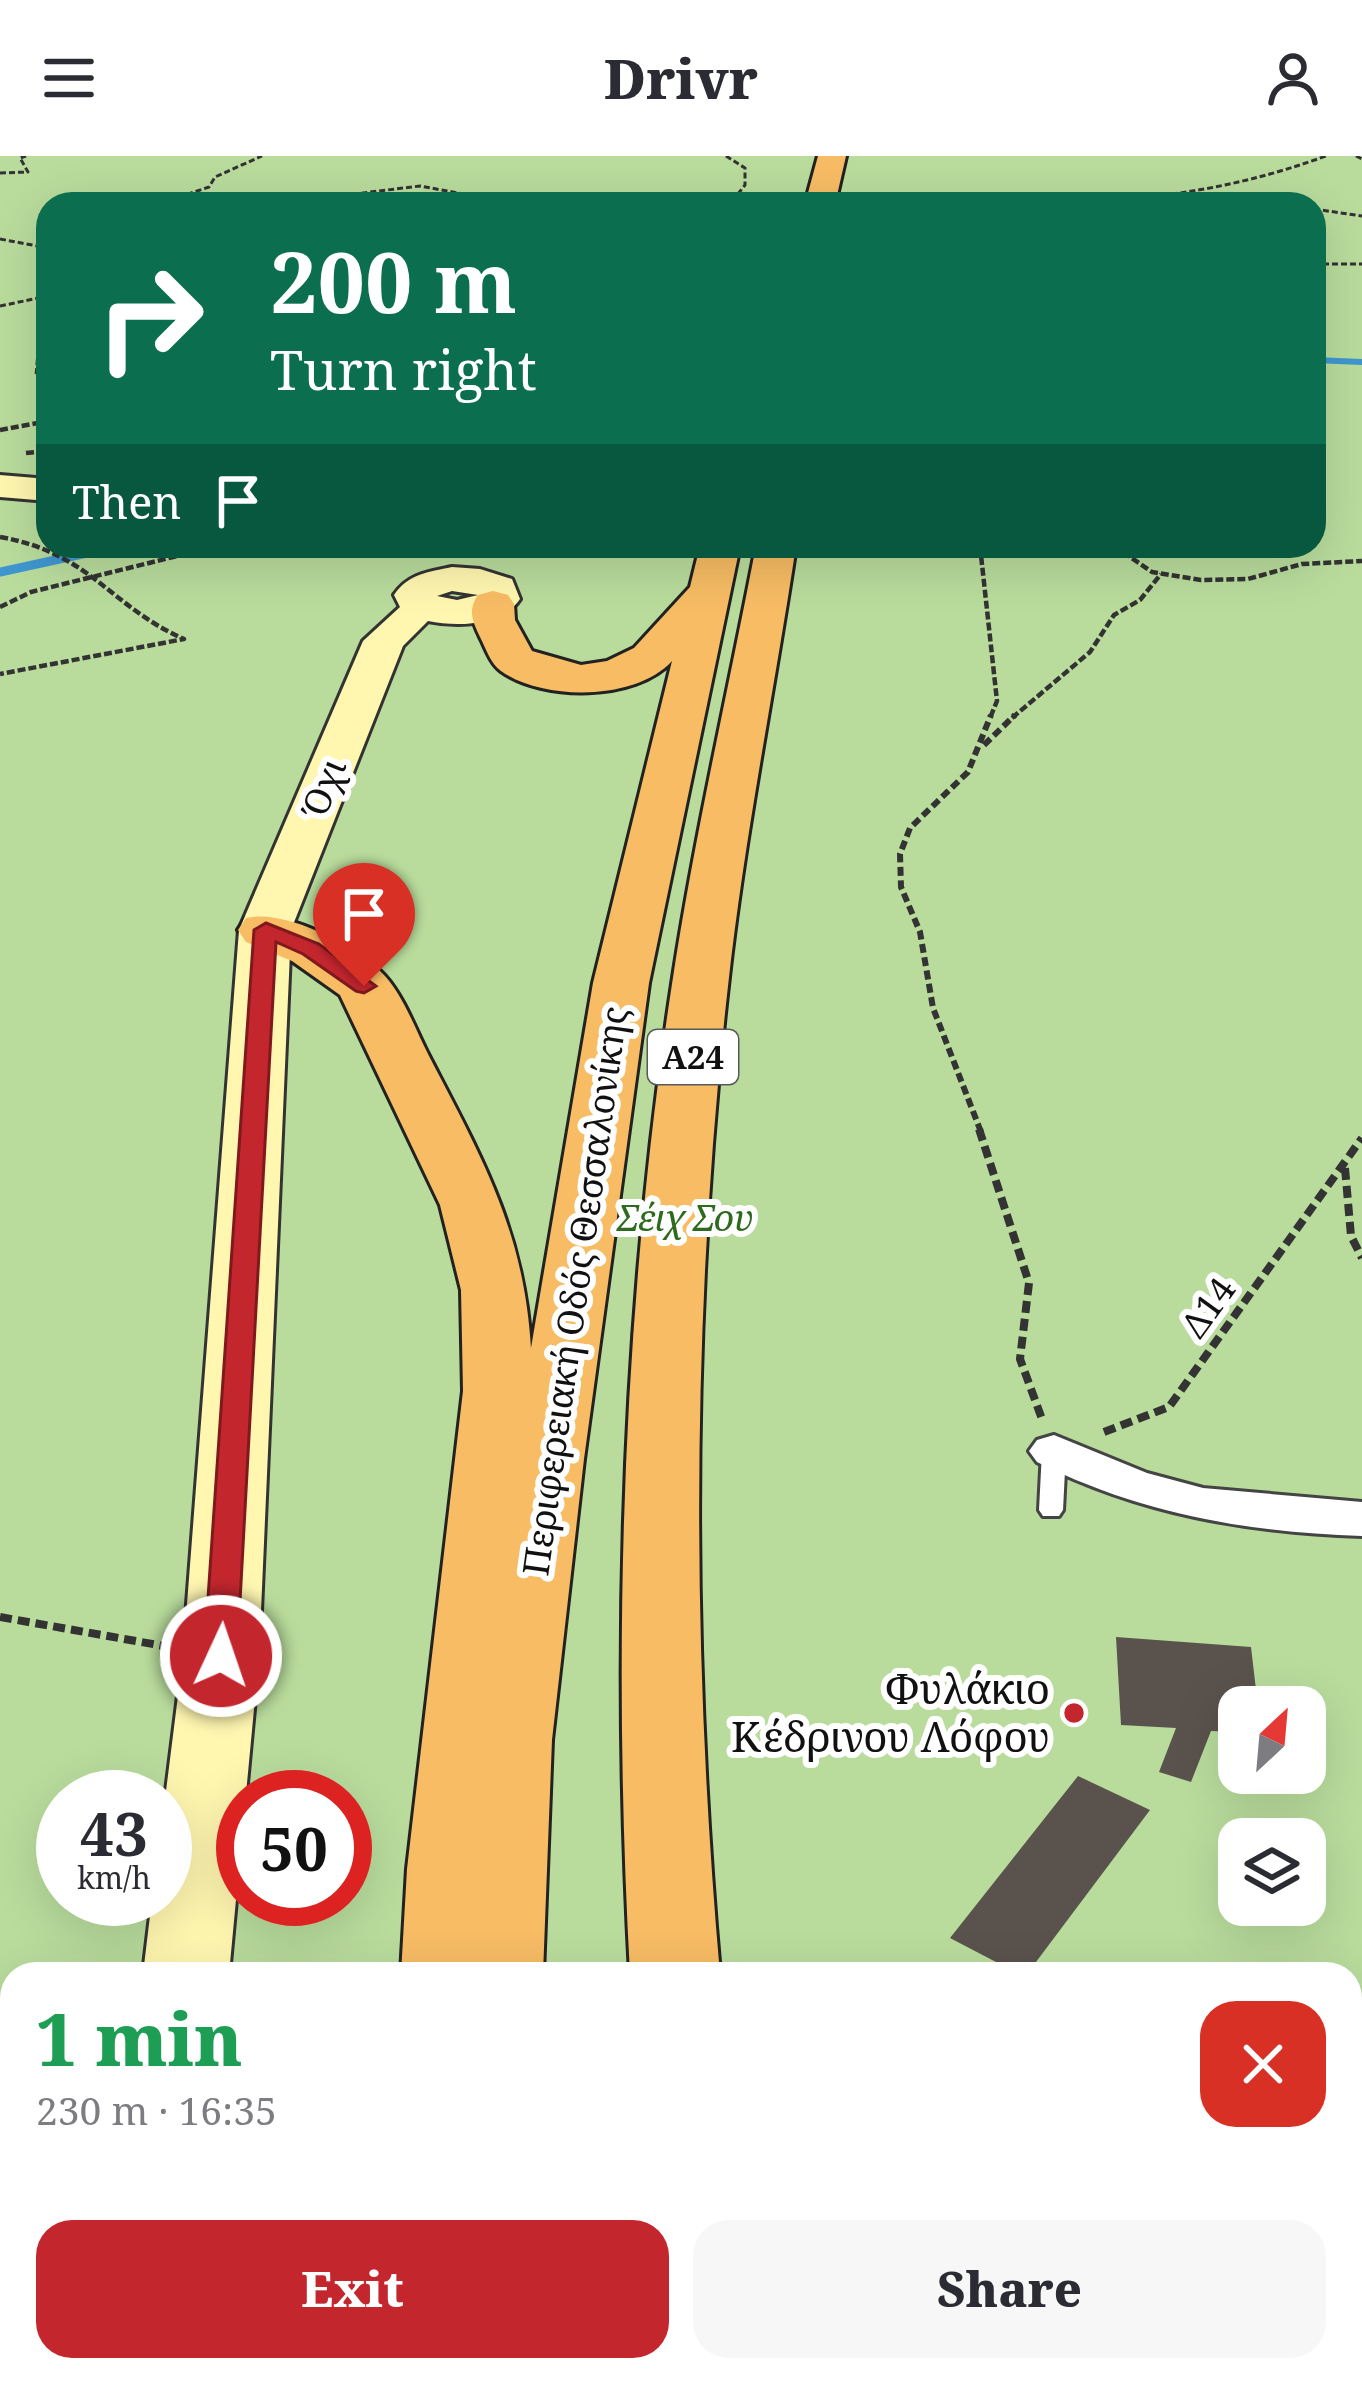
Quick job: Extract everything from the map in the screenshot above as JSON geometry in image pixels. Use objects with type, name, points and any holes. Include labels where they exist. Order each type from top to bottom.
[{"type":"highway","points":[[823,192],[832,156]]},
{"type":"highway","points":[[459,589],[490,610],[504,645],[521,665],[558,676],[593,678],[636,666],[660,650],[736,559]]},
{"type":"highway","name":"Περιφερειακή Οδός Θεσσαλονίκης","points":[[499,1962],[511,1740],[548,1459],[621,983],[668,758],[736,559]]},
{"type":"highway","name":"Α24","points":[[675,1962],[661,1733],[661,1574],[672,1269],[736,559]]},
{"type":"highway","points":[[266,930],[311,949],[364,986],[472,1205],[494,1290],[498,1390],[450,1869],[446,1962]]},
{"type":"main road","points":[[0,486],[36,489]]},
{"type":"main road","name":"Όχι","points":[[187,1962],[221,1656],[266,930],[384,641],[459,589]]},
{"type":"street","points":[[1054,1450],[1108,1480],[1192,1506],[1290,1518],[1362,1519]]},
{"type":"lane","points":[[1052,1510],[1054,1450]]},
{"type":"path","points":[[0,173],[28,172],[20,158],[26,156]]},
{"type":"path","points":[[194,192],[262,156]]},
{"type":"path","points":[[726,156],[745,169]]},
{"type":"path","points":[[739,192],[749,161],[744,156]]},
{"type":"path","points":[[1188,192],[1270,176],[1326,156]]},
{"type":"path","points":[[371,192],[420,186],[453,192]]},
{"type":"path","points":[[1326,211],[1362,216]]},
{"type":"path","points":[[0,239],[36,246]]},
{"type":"path","points":[[1326,264],[1362,264]]},
{"type":"path","points":[[0,306],[36,298]]},
{"type":"path","points":[[0,430],[36,423]]},
{"type":"path","points":[[0,537],[36,544]]},
{"type":"path","points":[[0,674],[184,638],[128,607],[98,578],[62,558]]},
{"type":"path","points":[[0,607],[31,592],[173,558]]},
{"type":"path","points":[[981,558],[997,701],[968,772],[910,828],[900,854],[901,887],[920,932],[933,1008],[981,1126],[1029,1283],[1020,1359],[1054,1450]]},
{"type":"path","points":[[1135,558],[1162,573],[1201,580],[1248,579],[1302,564],[1362,561]]},
{"type":"path","points":[[979,750],[1037,693],[1090,652],[1114,615],[1140,600],[1162,573]]},
{"type":"path","name":"Δ14","points":[[1054,1450],[1169,1407],[1362,1138]]},
{"type":"path","points":[[1344,1166],[1351,1236],[1362,1258]]},
{"type":"path","points":[[0,1617],[221,1656]]},
{"type":"green space","name":"Σέιχ Σου","points":[[0,156],[1362,156],[1362,1962],[0,1962]]},
{"type":"building","points":[[1116,1637],[1251,1647],[1256,1686],[1218,1686],[1218,1731],[1211,1731],[1191,1782],[1159,1772],[1176,1728],[1121,1725]]},
{"type":"building","points":[[1078,1776],[1150,1810],[1036,1962],[996,1962],[950,1938]]},
{"type":"waterway","points":[[1326,360],[1362,362]]},
{"type":"waterway","points":[[0,572],[64,558]]},
{"type":"place","name":"Φυλάκιο Κέδρινου Λόφου","points":[[1074,1713]]},
{"type":"route","points":[[221,1656],[266,930],[311,949],[364,986]]}]
